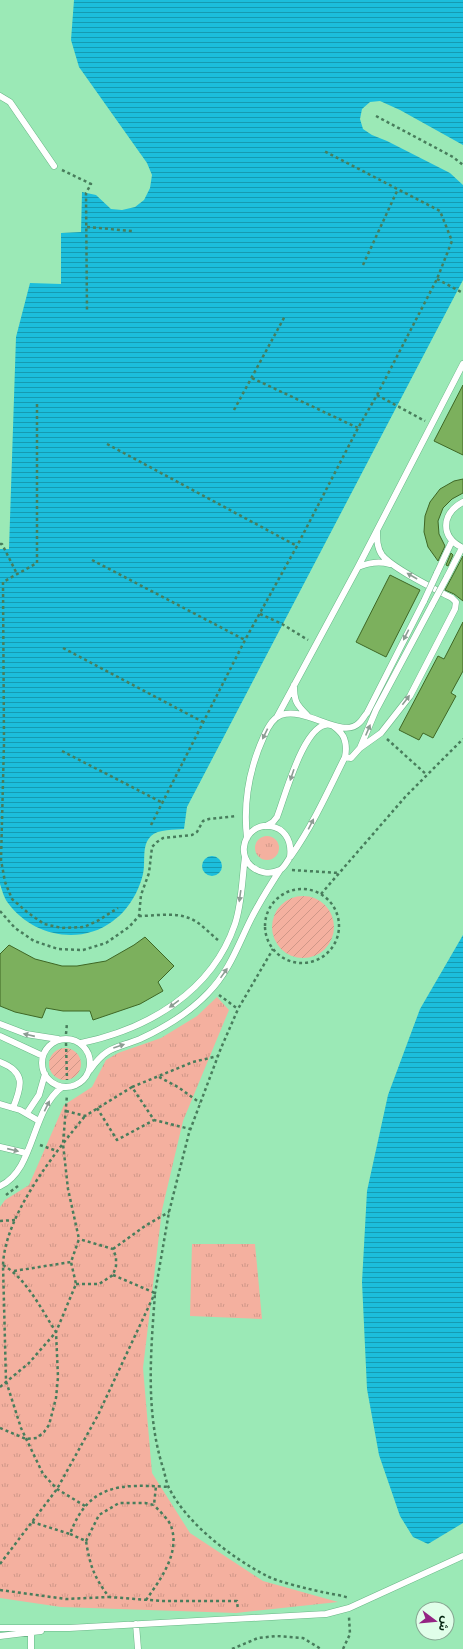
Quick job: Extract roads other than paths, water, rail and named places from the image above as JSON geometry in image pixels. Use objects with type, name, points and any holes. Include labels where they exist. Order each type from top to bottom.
[{"type":"lane","points":[[0,96],[10,102],[54,166]]},
{"type":"lane","points":[[81,1043],[124,1031],[159,1015],[193,988],[206,974],[225,946],[235,923],[238,910],[245,858],[244,851],[247,838],[246,801],[252,768],[267,730],[277,717],[358,567],[463,364]]},
{"type":"lane","points":[[360,748],[376,710],[463,548],[452,541],[446,530],[447,518],[454,507],[463,502]]},
{"type":"lane","points":[[345,757],[351,758],[360,748],[381,733],[410,696],[455,609],[456,602],[452,598],[392,564],[382,555],[378,545],[377,528]]},
{"type":"lane","points":[[277,717],[282,714],[298,713],[308,715],[331,725],[347,729],[359,724],[424,601],[452,541]]},
{"type":"lane","points":[[358,567],[376,562],[392,564]]},
{"type":"lane","points":[[294,684],[294,695],[297,705],[308,715]]},
{"type":"lane","points":[[60,1039],[50,1046],[43,1056],[43,1068],[45,1074],[52,1082],[62,1087],[74,1086],[81,1082],[99,1057],[112,1048],[139,1039],[166,1026],[181,1016],[211,990],[233,960],[258,906],[280,870],[286,864],[307,834],[345,757],[346,751],[344,738],[341,733],[331,725],[324,726],[316,731],[300,752],[277,817],[273,822],[266,826]]},
{"type":"lane","points":[[247,838],[258,828],[274,826],[281,830],[290,842],[290,857]]},
{"type":"lane","points":[[245,858],[249,865],[264,873],[272,873],[280,870]]},
{"type":"lane","points":[[0,1024],[26,1034],[60,1039],[74,1039],[86,1048],[91,1063],[90,1070]]},
{"type":"lane","points":[[0,1036],[43,1056]]},
{"type":"lane","points":[[0,1062],[12,1067],[17,1072],[20,1079],[21,1086],[13,1108]]},
{"type":"lane","points":[[27,1113],[39,1095],[45,1074]]},
{"type":"lane","points":[[0,1186],[6,1183],[17,1172],[50,1098],[62,1087]]},
{"type":"lane","points":[[0,1104],[27,1113],[39,1121]]},
{"type":"lane","points":[[0,1147],[26,1153]]},
{"type":"lane","points":[[0,1628],[69,1628],[326,1614],[349,1608],[463,1556]]},
{"type":"lane","points":[[136,1624],[138,1649]]},
{"type":"lane","points":[[0,1636],[69,1628]]},
{"type":"lane","points":[[31,1633],[31,1649]]},
{"type":"water","points":[[74,0],[463,0],[463,145],[400,110],[380,101],[370,102],[362,109],[360,119],[363,129],[372,135],[450,173],[463,185],[463,280],[187,807],[184,829],[158,832],[151,836],[148,840],[145,849],[144,869],[140,884],[136,894],[121,914],[100,929],[72,935],[57,934],[43,930],[30,923],[18,914],[8,903],[0,884],[0,549],[9,549],[16,337],[30,283],[61,284],[61,233],[81,232],[82,192],[96,195],[111,209],[122,210],[135,207],[144,200],[150,188],[152,175],[147,163],[79,67],[71,40]]},
{"type":"water","points":[[212,856],[219,859],[222,866],[219,873],[212,876],[205,873],[202,866],[205,859]]},
{"type":"water","points":[[463,935],[463,1523],[428,1544],[413,1537],[400,1516],[379,1455],[367,1389],[362,1282],[367,1191],[388,1095],[420,1009]]}]
